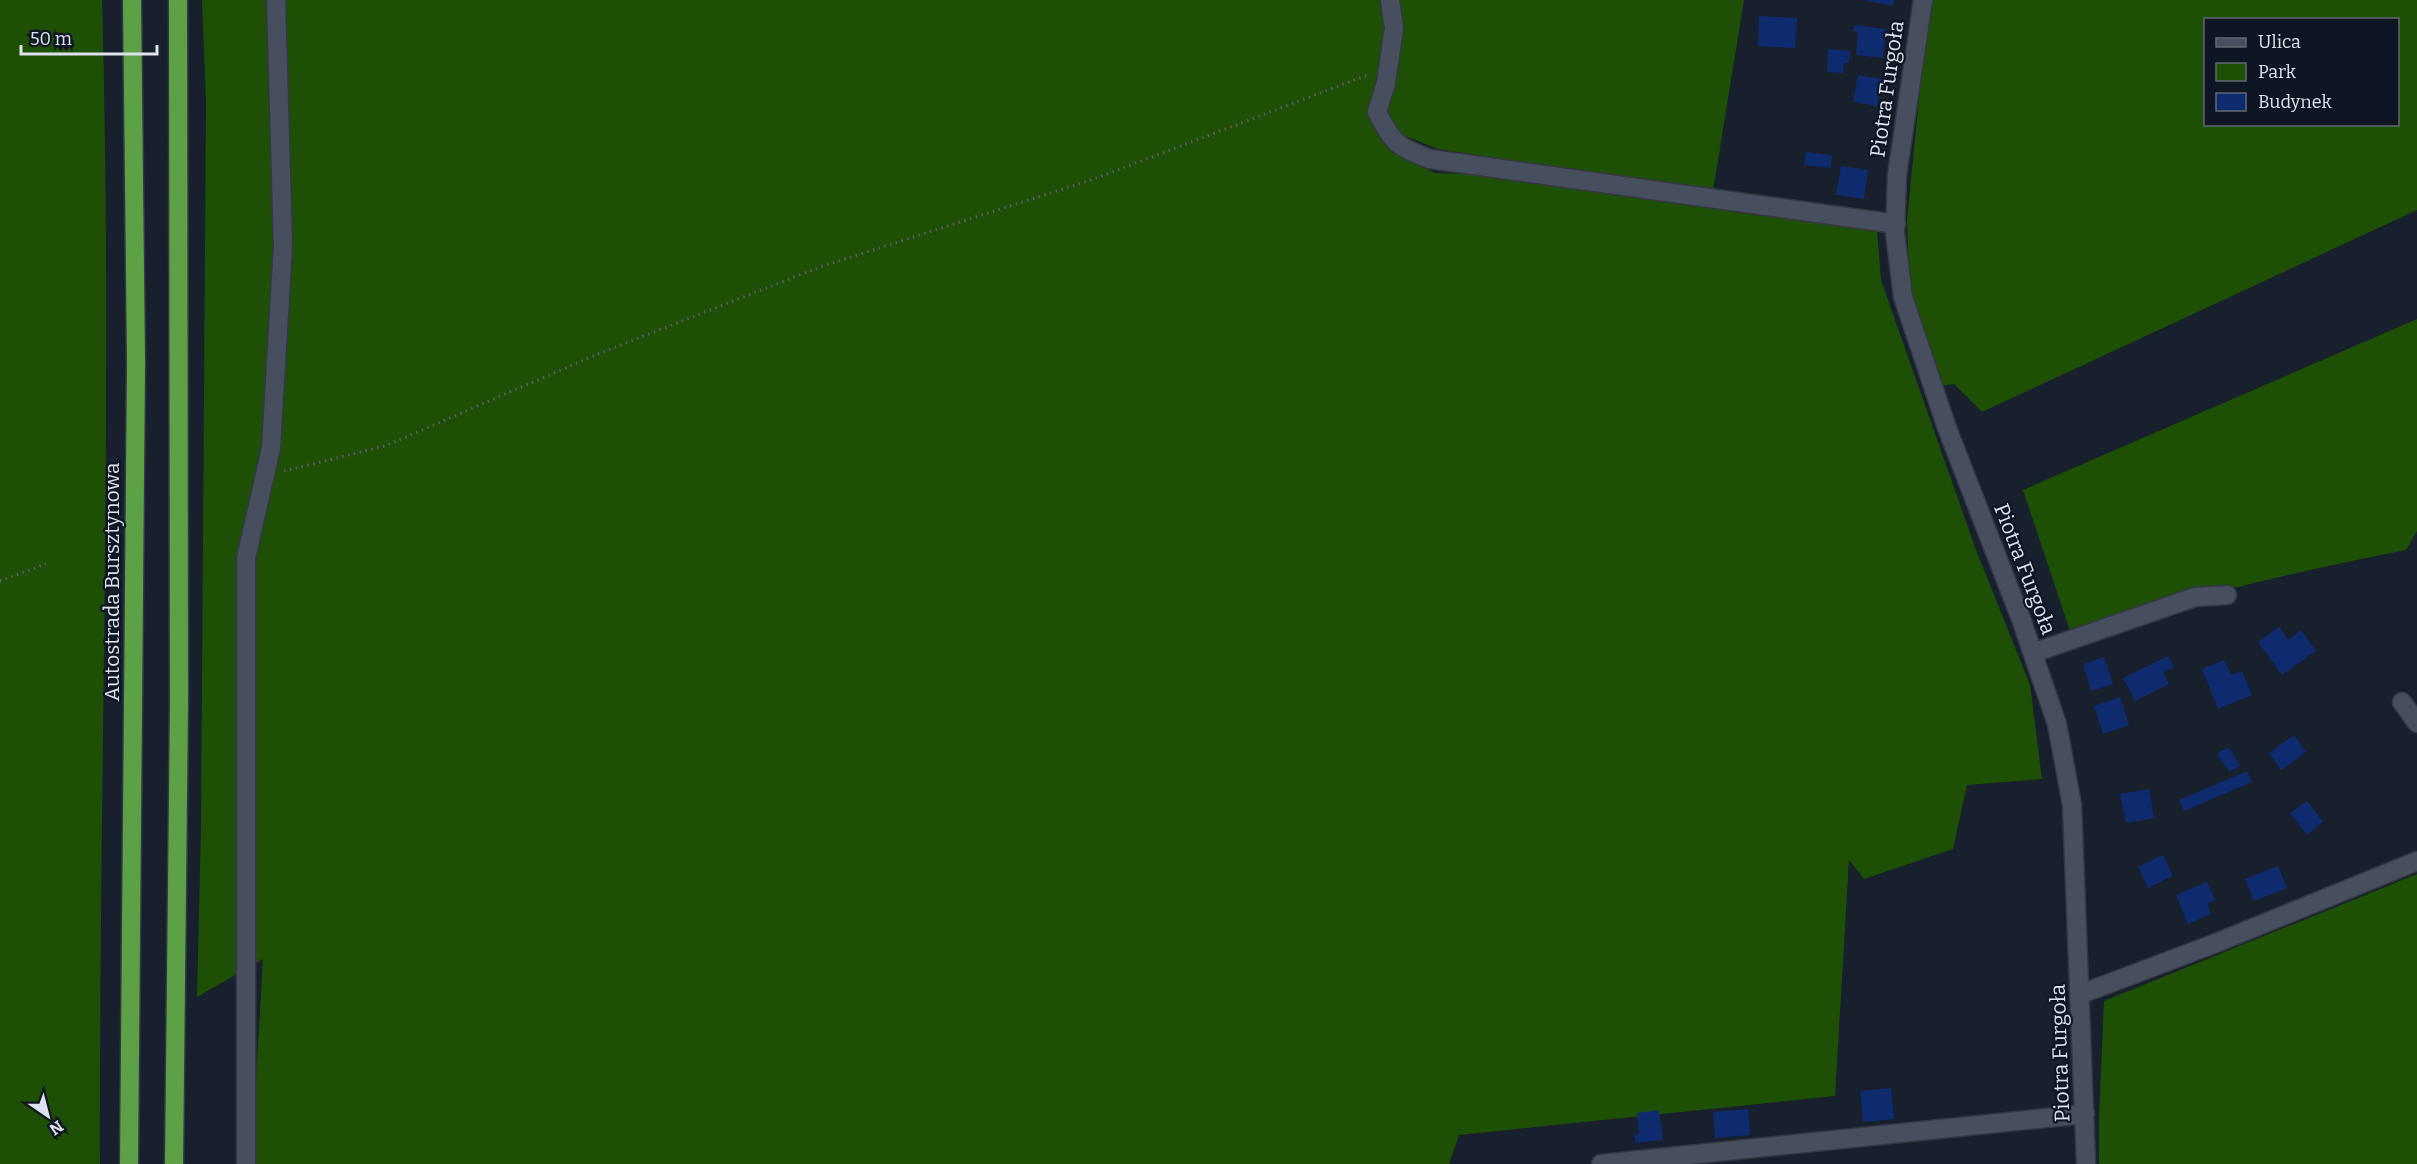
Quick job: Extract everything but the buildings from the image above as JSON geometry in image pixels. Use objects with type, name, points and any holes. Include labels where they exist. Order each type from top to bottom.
[{"type":"highway","name":"Autostrada Bursztynowa","points":[[129,1164],[136,386],[132,0]]},
{"type":"highway","points":[[174,1164],[179,703],[178,0]]},
{"type":"street","points":[[246,1164],[246,558],[271,448],[283,246],[276,0]]},
{"type":"street","points":[[1390,0],[1394,28],[1386,83],[1377,112],[1386,130],[1402,149],[1430,159],[1896,224]]},
{"type":"street","name":"Piotra Furgoła","points":[[1923,0],[1897,175],[1896,224],[1903,297],[1947,428],[2057,724],[2072,805],[2086,1164]]},
{"type":"street","points":[[2032,653],[2195,597],[2227,595]]},
{"type":"street","points":[[2402,702],[2417,723]]},
{"type":"street","points":[[2081,994],[2216,943],[2417,861]]},
{"type":"street","points":[[1601,1164],[2085,1114]]},
{"type":"path","points":[[265,476],[385,446],[598,354],[820,267],[1094,179],[1389,67]]},
{"type":"path","points":[[0,581],[46,564]]},
{"type":"green space","points":[[0,0],[102,0],[106,436],[100,1164],[0,1164]]},
{"type":"green space","points":[[202,0],[1744,0],[1713,191],[1438,149],[1395,132],[1391,152],[1435,173],[1471,174],[1877,230],[1881,280],[1976,550],[2030,685],[2042,779],[1967,785],[1953,849],[1864,879],[1849,860],[1835,1096],[1459,1135],[1449,1164],[251,1164],[263,959],[197,997],[201,826],[206,102]]},
{"type":"green space","points":[[1929,0],[2417,0],[2417,210],[1982,412],[1954,384],[1941,386],[1910,299],[1907,219]]},
{"type":"green space","points":[[2417,319],[2417,531],[2406,550],[2237,587],[2070,631],[2023,490]]},
{"type":"green space","points":[[2417,874],[2417,1164],[2099,1164],[2104,1001]]}]
